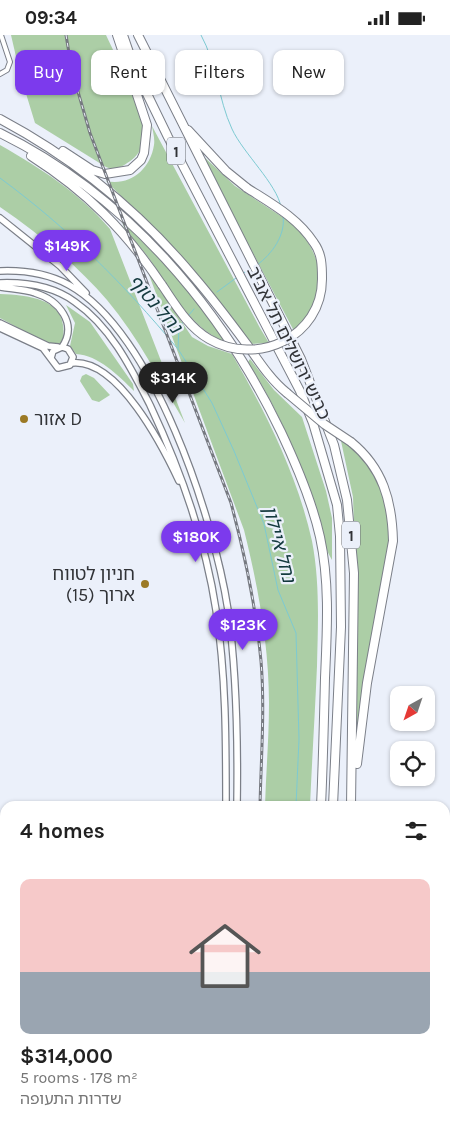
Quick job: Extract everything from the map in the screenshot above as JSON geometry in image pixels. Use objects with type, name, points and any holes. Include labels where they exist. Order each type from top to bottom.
[{"type":"highway","points":[[0,115],[21,125],[92,170],[105,174],[130,170],[141,160],[147,146],[147,125],[117,35]]},
{"type":"highway","name":"כביש ירושלים תל אביב","points":[[123,35],[147,93],[300,391],[313,423],[337,505],[340,536],[341,627],[333,801]]},
{"type":"highway","name":"כביש ירושלים תל אביב","points":[[138,35],[145,50]]},
{"type":"highway","points":[[0,134],[47,166],[104,211],[140,252],[184,316],[201,334],[229,348],[245,350],[267,347],[291,338],[308,323],[320,304],[322,288],[321,256],[315,244],[298,223],[226,171],[187,129],[165,90]]},
{"type":"highway","name":"כביש ירושלים תל אביב","points":[[165,92],[311,383],[334,445],[347,500],[354,573],[355,620],[351,801]]},
{"type":"highway","points":[[0,119],[27,133],[92,177],[134,213],[194,277],[271,377],[324,424],[351,442],[370,461],[384,484],[391,508],[393,541],[367,683],[352,801]]},
{"type":"highway","points":[[0,134],[36,152],[82,183],[155,247],[181,275],[232,343],[257,383],[269,407],[298,471],[315,520],[322,551],[328,610],[321,801]]},
{"type":"main road","points":[[0,218],[60,266],[112,322],[142,365],[187,459],[209,523],[223,581],[233,650],[236,700],[237,801]]},
{"type":"main road","points":[[0,271],[35,273],[57,279],[80,291],[112,322]]},
{"type":"main road","points":[[0,283],[28,283],[52,289],[79,305],[104,329],[132,371],[162,430],[193,511],[211,583],[221,651],[225,701],[226,801]]},
{"type":"main road","points":[[0,287],[37,293],[66,317],[69,331],[60,347],[53,351],[51,358]]},
{"type":"main road","points":[[0,323],[48,346],[60,347],[71,351],[72,363]]},
{"type":"main road","points":[[0,328],[43,348],[53,364],[58,368],[67,367],[72,363],[83,363],[95,368],[111,380],[132,401],[170,461],[193,511]]},
{"type":"street","points":[[0,75],[7,70],[9,65],[1,35]]},
{"type":"green space","points":[[11,35],[106,35],[113,50],[91,50],[91,95],[132,95],[140,116],[144,137],[138,154],[114,170],[106,167],[35,123],[26,95],[81,95],[81,50],[15,50],[15,52]]},
{"type":"green space","points":[[152,126],[269,343],[249,344],[137,212],[106,181],[123,181],[138,174],[143,169],[152,154],[154,145]]},
{"type":"green space","points":[[0,145],[59,182],[86,204],[110,229],[185,423],[139,344],[107,300],[83,274],[56,250],[0,207]]},
{"type":"green space","points":[[200,153],[235,186],[293,224],[314,253],[320,276],[318,299],[313,310],[294,331]]},
{"type":"green space","points":[[121,219],[178,276],[230,344],[212,335],[197,324],[140,247],[126,233]]},
{"type":"green space","points":[[148,272],[192,337],[208,346],[232,354],[257,399],[279,445],[306,516],[315,556],[318,604],[310,801],[265,801],[269,729],[267,659],[262,616],[244,530]]},
{"type":"green space","points":[[0,294],[36,299],[47,303],[55,309],[61,317],[64,329],[62,343],[48,344],[0,318]]},
{"type":"green space","points":[[66,305],[90,322],[133,384],[134,391],[100,362],[84,355],[76,354],[70,346],[75,323]]},
{"type":"green space","points":[[250,359],[274,390],[302,417],[326,491],[332,518],[332,560],[322,536],[314,502],[305,477],[275,410],[248,362]]},
{"type":"green space","points":[[86,374],[94,378],[110,395],[99,402],[92,400],[80,381],[82,376]]},
{"type":"green space","points":[[341,441],[357,450],[366,459],[384,492],[390,541],[364,682],[354,758],[356,590],[353,497]]},
{"type":"waterway","name":"נחל איילון","points":[[201,35],[211,58],[227,118],[232,129],[273,188],[281,207]]},
{"type":"waterway","name":"נחל נטוף","points":[[0,178],[49,217],[94,257],[177,348]]},
{"type":"waterway","name":"נחל איילון","points":[[257,265],[273,250],[277,243],[282,230],[283,216]]},
{"type":"waterway","name":"נחל איילון","points":[[242,274],[251,268]]},
{"type":"waterway","name":"נחל איילון","points":[[217,292],[236,278]]},
{"type":"waterway","name":"נחל איילון","points":[[188,316],[194,309]]},
{"type":"waterway","name":"נחל איילון","points":[[184,321],[179,327],[178,349],[212,403],[234,451],[264,524],[278,590],[296,633],[299,739],[296,801]]},
{"type":"railway","points":[[66,35],[72,71],[90,133],[231,503],[253,601],[261,661],[263,715],[260,801]]},
{"type":"place","name":"אזור D","points":[[24,419]]},
{"type":"place","name":"חניון לטווח ארוך (15)","points":[[145,584]]}]
